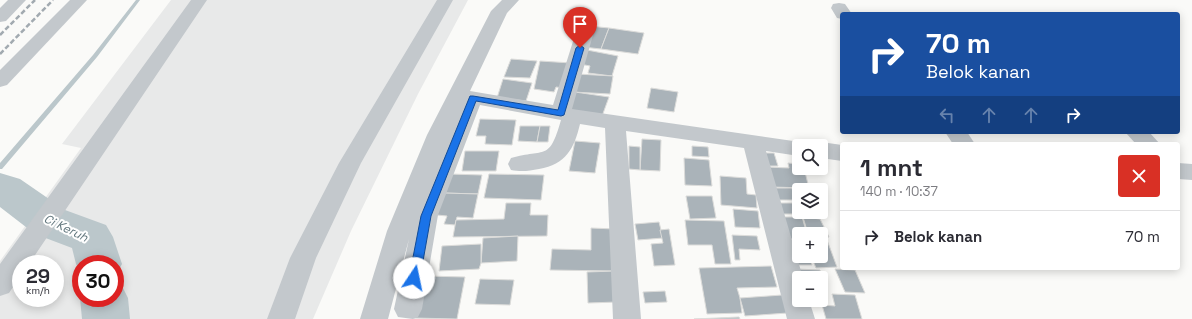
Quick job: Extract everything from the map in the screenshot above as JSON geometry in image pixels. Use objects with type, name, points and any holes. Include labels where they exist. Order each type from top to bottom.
[{"type":"street","points":[[0,17],[18,0]]},
{"type":"street","points":[[0,81],[79,0]]},
{"type":"street","points":[[0,285],[199,0]]},
{"type":"street","points":[[281,319],[303,258],[350,164],[445,0]]},
{"type":"street","points":[[408,310],[426,216],[466,97],[500,12],[511,0]]},
{"type":"street","points":[[519,164],[548,160],[558,154],[566,137],[567,115],[584,35]]},
{"type":"street","points":[[466,97],[567,115],[792,147]]},
{"type":"street","points":[[374,319],[400,231],[438,134],[466,97]]},
{"type":"street","points":[[615,122],[627,319]]},
{"type":"street","points":[[1138,134],[1146,142]]},
{"type":"street","points":[[753,142],[801,319]]},
{"type":"street","points":[[828,151],[840,153]]},
{"type":"street","points":[[1180,171],[1192,172]]},
{"type":"shaded area","points":[[171,0],[468,0],[418,94],[351,231],[313,319],[0,319],[0,261],[81,148],[62,144]]},
{"type":"building","points":[[589,26],[609,28],[601,49],[583,47]]},
{"type":"building","points":[[609,28],[644,33],[638,54],[601,49]]},
{"type":"building","points":[[587,50],[618,56],[612,76],[588,73],[590,66],[580,64]]},
{"type":"building","points":[[511,59],[537,61],[530,78],[504,77]]},
{"type":"building","points":[[540,61],[571,63],[564,88],[556,87],[554,92],[534,89]]},
{"type":"building","points":[[577,74],[613,76],[610,94],[573,92]]},
{"type":"building","points":[[503,79],[532,83],[526,101],[497,98]]},
{"type":"building","points":[[651,88],[678,92],[674,112],[647,108]]},
{"type":"building","points":[[575,92],[609,97],[601,119],[566,113]]},
{"type":"building","points":[[480,119],[516,120],[512,145],[485,144],[486,136],[476,136]]},
{"type":"building","points":[[520,126],[540,126],[537,142],[518,141]]},
{"type":"building","points":[[540,126],[550,126],[548,142],[537,142]]},
{"type":"building","points":[[642,139],[661,140],[660,171],[640,170]]},
{"type":"building","points":[[575,141],[600,143],[595,173],[569,171]]},
{"type":"building","points":[[629,146],[640,147],[640,170],[629,169]]},
{"type":"building","points":[[692,146],[708,147],[709,157],[692,156]]},
{"type":"building","points":[[465,151],[499,151],[496,171],[462,171]]},
{"type":"building","points":[[762,153],[774,153],[778,166],[765,166]]},
{"type":"building","points":[[684,158],[709,160],[712,186],[685,185]]},
{"type":"building","points":[[788,163],[792,163],[792,175],[806,175],[808,183],[792,183],[792,188],[771,187],[767,167],[789,168]]},
{"type":"building","points":[[449,174],[482,175],[478,194],[444,193]]},
{"type":"building","points":[[489,174],[544,175],[541,200],[484,198]]},
{"type":"building","points":[[720,176],[746,178],[747,194],[756,195],[757,208],[721,205]]},
{"type":"building","points":[[774,188],[792,188],[792,200],[777,200]]},
{"type":"building","points":[[444,193],[478,194],[473,218],[457,217],[455,225],[444,224],[447,216],[437,215]]},
{"type":"building","points":[[686,196],[712,196],[716,218],[690,219]]},
{"type":"building","points":[[506,203],[531,203],[530,215],[548,215],[547,236],[453,237],[456,220],[504,219]]},
{"type":"building","points":[[779,203],[792,203],[792,214],[782,214]]},
{"type":"building","points":[[733,209],[758,211],[760,228],[735,227]]},
{"type":"building","points":[[783,217],[803,219],[805,227],[792,227],[792,239],[788,239]]},
{"type":"building","points":[[804,219],[820,219],[824,227],[806,227]]},
{"type":"building","points":[[685,220],[724,221],[731,264],[715,264],[712,245],[688,245]]},
{"type":"building","points":[[659,222],[663,238],[638,240],[635,224]]},
{"type":"building","points":[[591,228],[615,229],[615,271],[550,270],[552,249],[591,250]]},
{"type":"building","points":[[669,229],[675,265],[654,266],[651,244],[663,243],[660,230]]},
{"type":"building","points":[[732,235],[757,236],[760,250],[739,249],[740,260],[735,260]]},
{"type":"building","points":[[518,236],[517,261],[481,263],[483,238]]},
{"type":"building","points":[[789,242],[792,242],[792,251]]},
{"type":"building","points":[[828,243],[837,267],[816,268],[814,263],[828,263]]},
{"type":"building","points":[[481,244],[481,263],[479,269],[439,271],[442,246]]},
{"type":"building","points":[[796,263],[811,263],[812,265],[797,265]]},
{"type":"building","points":[[771,266],[777,287],[737,288],[742,313],[707,314],[699,268]]},
{"type":"building","points":[[796,269],[820,271],[796,271]]},
{"type":"building","points":[[835,269],[855,270],[865,293],[845,292]]},
{"type":"building","points":[[615,271],[617,302],[588,303],[587,272]]},
{"type":"building","points":[[425,276],[465,277],[457,319],[414,318]]},
{"type":"building","points":[[480,279],[514,280],[510,305],[475,304]]},
{"type":"building","points":[[665,291],[667,302],[645,303],[643,292]]},
{"type":"building","points":[[832,294],[855,295],[862,319],[826,319],[823,307],[835,306]]},
{"type":"building","points":[[782,295],[788,313],[745,316],[740,298]]},
{"type":"building","points":[[739,317],[740,319],[694,319]]},
{"type":"waterway","points":[[0,167],[95,56],[138,0]]},
{"type":"waterway","name":"Ci Keruh","points":[[0,188],[6,190],[50,222],[91,237],[96,255]]},
{"type":"waterway","points":[[0,203],[13,195]]},
{"type":"waterway","name":"Ci Keruh","points":[[105,307],[106,319]]},
{"type":"railway","points":[[0,35],[35,0]]},
{"type":"railway","points":[[0,54],[53,0]]},
{"type":"route","points":[[414,278],[426,216],[473,98],[561,113],[580,48]]}]
